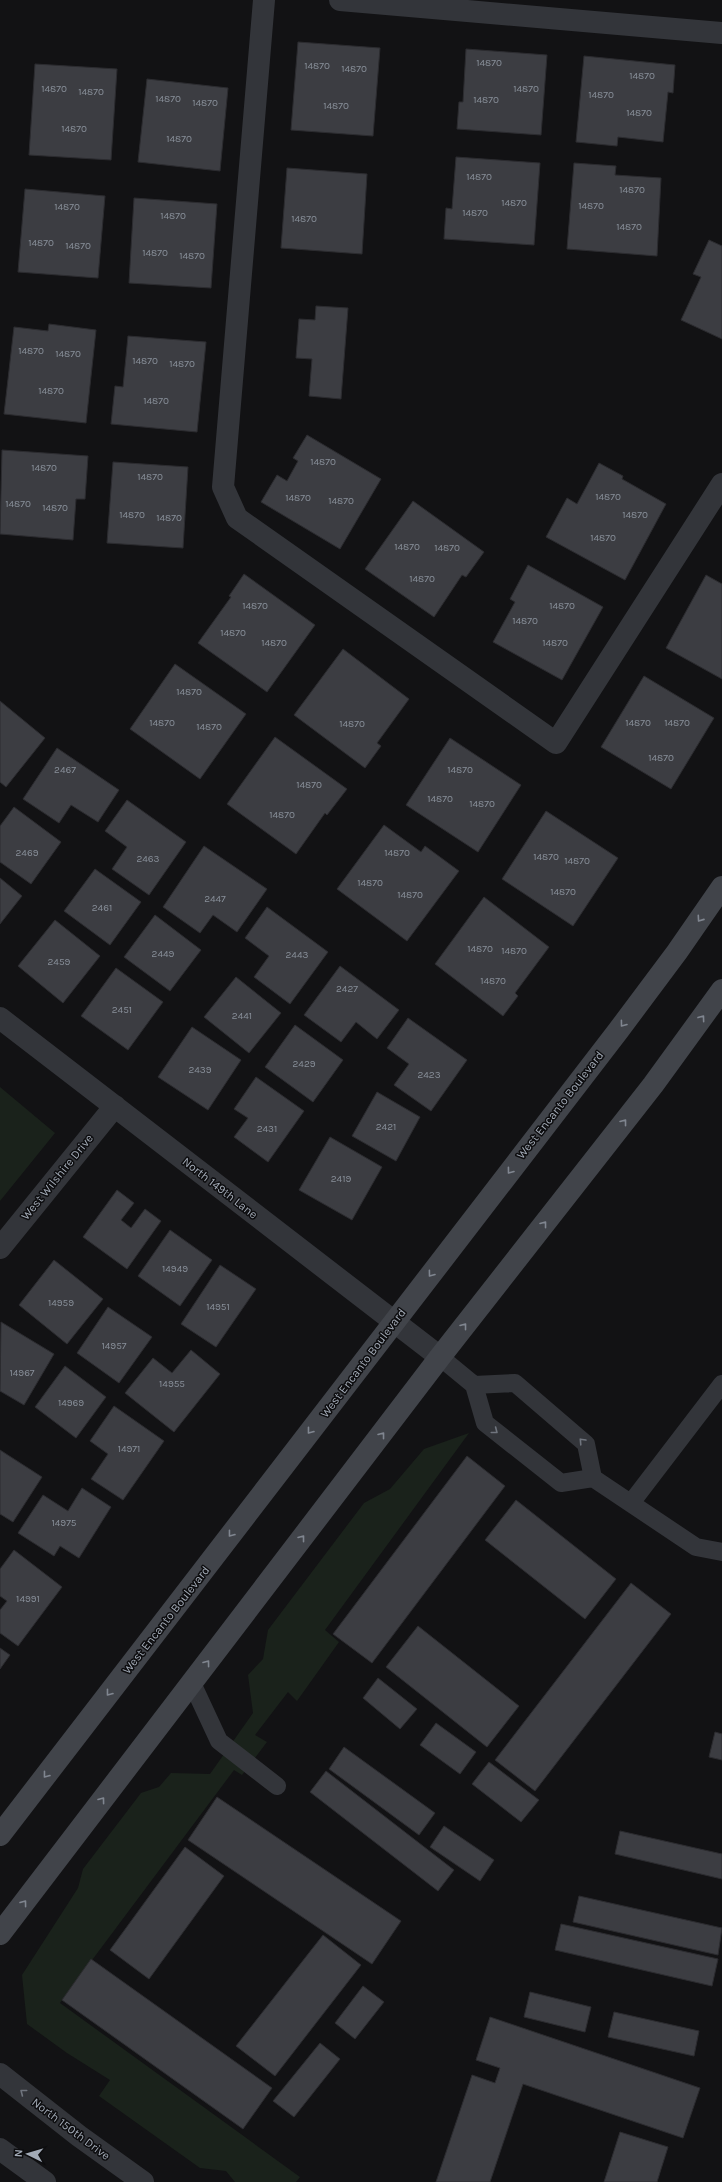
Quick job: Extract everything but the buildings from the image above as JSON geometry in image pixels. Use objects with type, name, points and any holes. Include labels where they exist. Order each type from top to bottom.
[{"type":"main road","name":"West Encanto Boulevard","points":[[0,1835],[673,958],[722,887]]},
{"type":"main road","points":[[0,1934],[440,1357],[653,1085],[722,990]]},
{"type":"street","points":[[264,0],[223,487],[237,518],[556,743],[722,484]]},
{"type":"street","points":[[340,0],[722,33]]},
{"type":"street","name":"North 149th Lane","points":[[0,1018],[440,1357]]},
{"type":"street","name":"West Wilshire Drive","points":[[0,1248],[115,1106]]},
{"type":"street","name":"North 150th Drive","points":[[0,2074],[79,2136],[143,2182]]},
{"type":"street","points":[[0,2149],[45,2182]]},
{"type":"lane","points":[[440,1357],[474,1385],[485,1423],[561,1483],[593,1478],[696,1546],[722,1552]]},
{"type":"lane","points":[[474,1385],[515,1383],[586,1444],[593,1478]]},
{"type":"lane","points":[[631,1503],[722,1384]]},
{"type":"lane","points":[[192,1683],[219,1741],[276,1786]]},
{"type":"shaded area","points":[[0,1087],[55,1133],[0,1201]]},
{"type":"shaded area","points":[[469,1433],[325,1630],[339,1642],[297,1701],[288,1692],[255,1735],[267,1742],[242,1775],[234,1770],[60,2003],[300,2177],[296,2182],[235,2182],[226,2171],[200,2168],[99,2096],[110,2080],[67,2053],[27,2024],[22,1975],[78,1888],[83,1869],[141,1793],[159,1787],[171,1773],[210,1774],[253,1713],[248,1675],[263,1659],[268,1630],[364,1503],[390,1489],[424,1449]]}]
